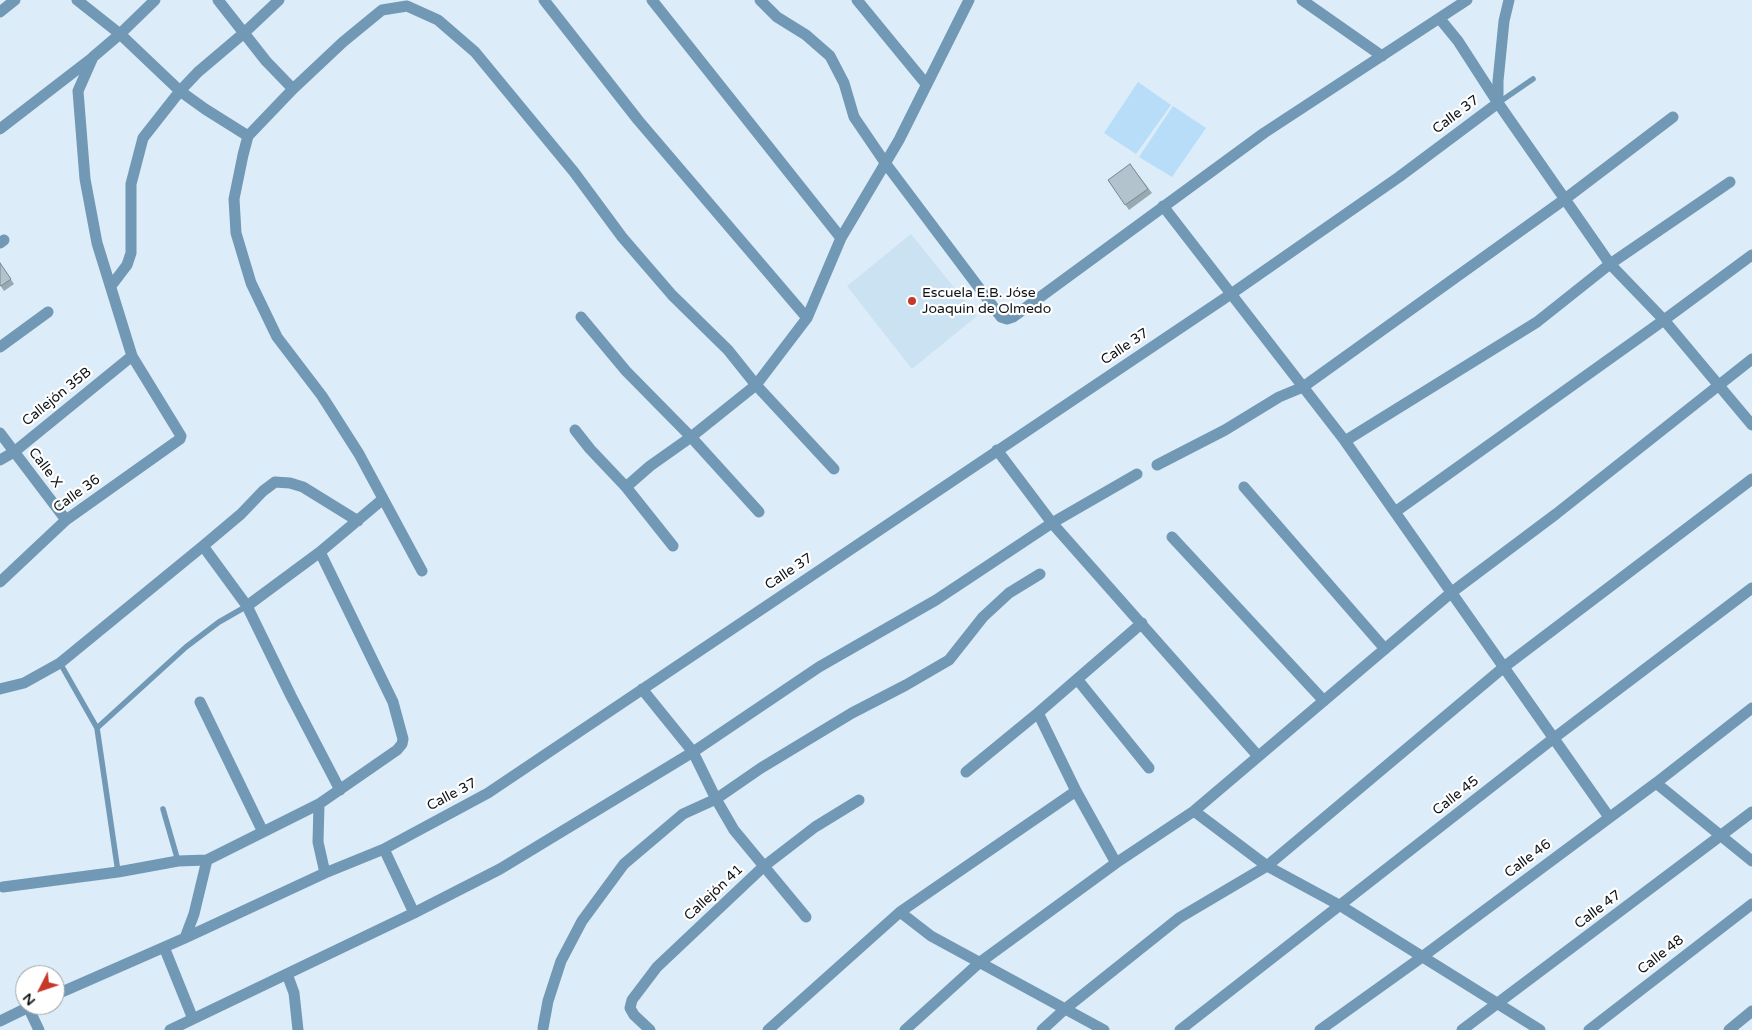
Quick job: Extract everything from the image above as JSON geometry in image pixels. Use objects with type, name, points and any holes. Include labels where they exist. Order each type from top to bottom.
[{"type":"street","points":[[0,12],[14,0]]},
{"type":"street","points":[[77,0],[120,34],[180,91],[248,136]]},
{"type":"street","points":[[0,129],[93,57],[155,0]]},
{"type":"street","points":[[218,0],[266,61],[293,89]]},
{"type":"street","points":[[111,286],[127,265],[131,253],[131,184],[143,138],[180,91],[198,72],[279,0]]},
{"type":"street","points":[[544,0],[638,120],[807,318]]},
{"type":"street","points":[[652,0],[842,238]]},
{"type":"street","points":[[760,0],[776,17],[806,35],[830,56],[844,83],[854,117],[886,164],[1001,317],[1007,318],[1013,317],[1264,133],[1467,0]]},
{"type":"street","points":[[857,0],[926,84]]},
{"type":"street","points":[[626,487],[650,466],[691,437],[756,385],[807,318],[842,238],[886,164],[969,0]]},
{"type":"street","points":[[1302,0],[1382,56]]},
{"type":"street","points":[[1498,103],[1498,81],[1504,21],[1509,0]]},
{"type":"street","points":[[422,571],[359,454],[322,396],[277,337],[251,283],[236,233],[234,199],[248,136],[293,89],[343,42],[382,10],[407,6],[438,20],[475,52],[574,172],[622,237],[672,295],[728,350],[756,385],[834,469]]},
{"type":"street","points":[[1440,19],[1458,41],[1498,103],[1610,264],[1664,320],[1752,425]]},
{"type":"street","points":[[93,57],[78,92],[86,180],[97,243],[132,356]]},
{"type":"street","name":"Calle 37","points":[[65,991],[164,948],[325,873],[384,849],[488,793],[1231,294],[1399,177],[1498,103]]},
{"type":"street","points":[[1157,465],[1225,430],[1279,397],[1303,387],[1565,199],[1673,117]]},
{"type":"street","points":[[1345,441],[1537,322],[1610,264],[1730,182]]},
{"type":"street","points":[[1162,206],[1345,441],[1610,817]]},
{"type":"street","points":[[1395,512],[1752,255]]},
{"type":"street","points":[[0,348],[48,312]]},
{"type":"street","points":[[581,318],[626,371],[691,437],[759,512]]},
{"type":"street","name":"Calle 36","points":[[0,582],[66,520],[180,439],[180,433],[132,356]]},
{"type":"street","name":"Callejón 35B","points":[[0,460],[14,452],[132,356]]},
{"type":"street","points":[[905,1030],[978,963],[1116,863],[1194,811],[1452,592],[1556,514],[1718,384],[1752,360]]},
{"type":"street","points":[[575,430],[626,487],[673,546]]},
{"type":"street","name":"Calle X","points":[[0,434],[66,520]]},
{"type":"street","points":[[997,450],[1052,523],[1258,756]]},
{"type":"street","points":[[170,1030],[414,913],[500,869],[693,752],[818,667],[936,600],[1052,523],[1137,474]]},
{"type":"street","points":[[1042,1030],[1065,1009],[1179,918],[1267,866],[1504,666],[1752,479]]},
{"type":"street","points":[[0,690],[24,683],[60,663],[203,546],[275,482],[290,483],[303,487],[358,521]]},
{"type":"street","points":[[1244,487],[1385,649]]},
{"type":"street","points":[[247,606],[320,552],[383,499]]},
{"type":"street","points":[[1172,537],[1324,701]]},
{"type":"street","points":[[203,546],[247,606],[340,790]]},
{"type":"street","points":[[2,888],[118,872],[178,861],[207,860],[319,804],[397,750],[403,739],[393,702],[320,552]]},
{"type":"street","points":[[544,1028],[548,1001],[561,961],[582,921],[624,864],[683,814],[716,799],[761,768],[852,712],[906,685],[949,660],[983,617],[1009,594],[1040,574]]},
{"type":"street","name":"Calle 45","points":[[1180,1030],[1554,738],[1752,588]]},
{"type":"street","points":[[966,772],[1038,714],[1142,623]]},
{"type":"street","points":[[1077,679],[1149,768]]},
{"type":"street","points":[[642,690],[693,752],[716,799],[734,830],[806,917]]},
{"type":"street","points":[[200,702],[263,832]]},
{"type":"street","name":"Calle 46","points":[[1320,1030],[1422,957],[1656,783],[1752,708]]},
{"type":"street","points":[[1038,714],[1076,791],[1116,863]]},
{"type":"street","points":[[1656,783],[1752,861]]},
{"type":"street","points":[[768,1030],[900,912],[1076,791]]},
{"type":"street","name":"Callejón 41","points":[[650,1030],[634,1015],[630,1008],[632,1000],[656,967],[763,867],[815,827],[859,800]]},
{"type":"street","points":[[319,804],[318,842],[325,873]]},
{"type":"street","points":[[1194,811],[1267,866],[1341,906],[1540,1030]]},
{"type":"street","name":"Calle 47","points":[[1462,1030],[1752,812]]},
{"type":"street","points":[[384,849],[414,913]]},
{"type":"street","points":[[186,938],[207,860]]},
{"type":"street","name":"Calle 48","points":[[1589,1030],[1752,904]]},
{"type":"street","points":[[900,912],[931,936],[1104,1030]]},
{"type":"street","points":[[164,948],[193,1019]]},
{"type":"street","points":[[287,974],[294,993],[298,1030]]},
{"type":"street","points":[[1729,1030],[1752,1011]]},
{"type":"street","points":[[0,1021],[15,1014]]},
{"type":"street","points":[[33,1015],[38,1030]]},
{"type":"lane","points":[[1498,103],[1532,79]]},
{"type":"lane","points":[[97,728],[186,647],[219,622],[247,606]]},
{"type":"lane","points":[[60,663],[97,728],[118,872]]},
{"type":"lane","points":[[163,809],[178,861]]},
{"type":"shaded area","points":[[1138,82],[1171,105],[1136,154],[1104,133]]},
{"type":"shaded area","points":[[1173,106],[1206,128],[1172,177],[1139,157]]},
{"type":"shaded area","name":"Escuela E.B. Jóse Joaquin de Olmedo","points":[[911,234],[977,316],[912,369],[847,286]]},
{"type":"building","points":[[1130,164],[1148,189],[1125,205],[1108,180]]},
{"type":"building","points":[[0,263],[11,279],[1,286],[0,285]]},
{"type":"place","name":"Escuela E.B. Jóse Joaquin de Olmedo","points":[[912,301]]}]
